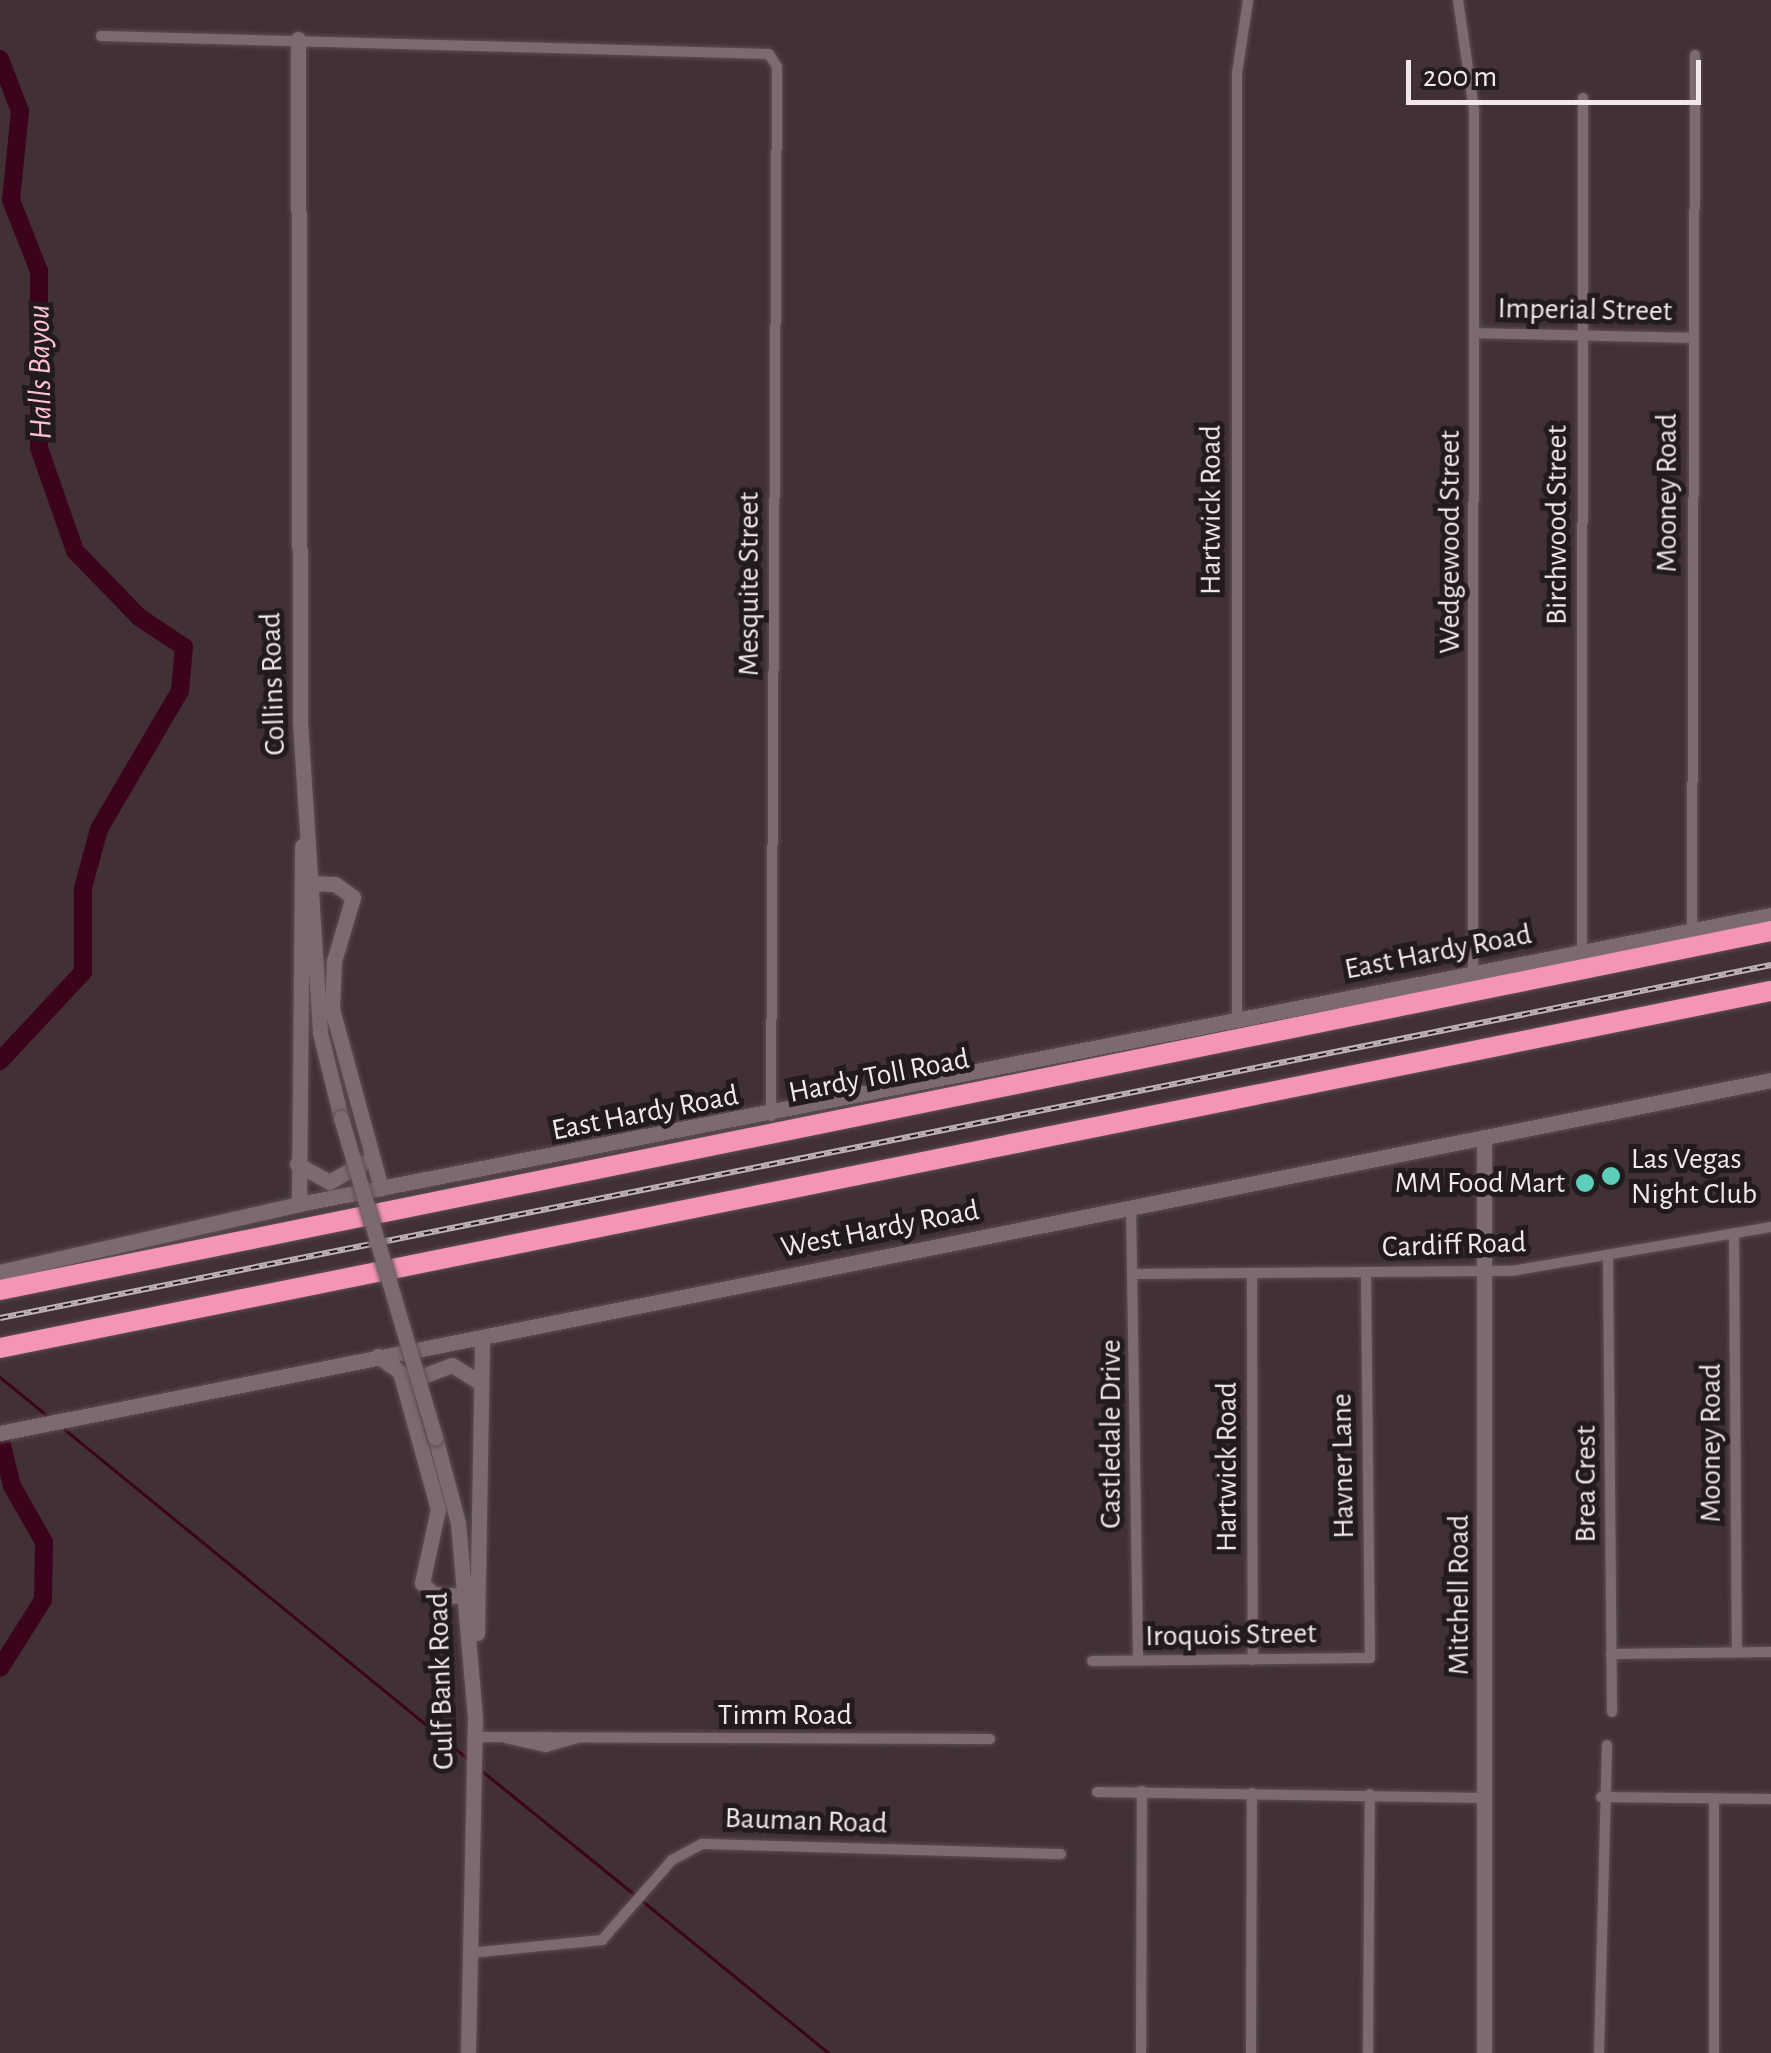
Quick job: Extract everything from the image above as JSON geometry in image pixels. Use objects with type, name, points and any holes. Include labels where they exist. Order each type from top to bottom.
[{"type":"highway","name":"Hardy Toll Road","points":[[0,1290],[28,1276],[1771,931]]},
{"type":"highway","points":[[0,1348],[1771,991]]},
{"type":"main road","name":"Collins Road","points":[[298,39],[308,884],[320,1032],[340,1118],[399,1316]]},
{"type":"main road","points":[[299,1204],[296,1164],[308,884],[354,897],[332,997],[366,1145],[380,1188]]},
{"type":"main road","name":"East Hardy Road","points":[[0,1272],[28,1276],[299,1204],[772,1117],[1771,914]]},
{"type":"main road","name":"West Hardy Road","points":[[0,1432],[1771,1080]]},
{"type":"main road","name":"Mitchell Road","points":[[1484,1136],[1484,2053]]},
{"type":"main road","points":[[296,1164],[329,1182],[364,1166],[366,1145]]},
{"type":"main road","name":"Gulf Bank Road","points":[[399,1316],[435,1437],[472,1597],[475,1717],[468,2053]]},
{"type":"main road","points":[[378,1356],[395,1365],[406,1390],[438,1509],[422,1583],[433,1594],[472,1597],[482,1337]]},
{"type":"main road","points":[[406,1390],[415,1374],[452,1365],[481,1383]]},
{"type":"street","name":"Hartwick Road","points":[[1237,1020],[1237,72],[1248,0]]},
{"type":"street","name":"Wedgewood Street","points":[[1458,0],[1474,110],[1473,974]]},
{"type":"street","points":[[101,36],[298,39]]},
{"type":"street","name":"Mesquite Street","points":[[298,39],[769,54],[777,67],[772,1117]]},
{"type":"street","name":"Mooney Road","points":[[1692,931],[1696,54]]},
{"type":"street","name":"Birchwood Street","points":[[1582,952],[1583,98]]},
{"type":"street","name":"Imperial Street","points":[[1475,333],[1693,338]]},
{"type":"street","name":"Castledale Drive","points":[[1132,1206],[1138,1660]]},
{"type":"street","name":"Cardiff Road","points":[[1134,1274],[1485,1272],[1608,1256],[1771,1227]]},
{"type":"street","name":"Mooney Road","points":[[1734,1234],[1737,1652]]},
{"type":"street","name":"Brea Crest","points":[[1608,1256],[1612,1712]]},
{"type":"street","name":"Havner Lane","points":[[1366,1272],[1370,1658]]},
{"type":"street","name":"Hartwick Road","points":[[1252,1275],[1253,1660]]},
{"type":"street","points":[[1611,1654],[1771,1652]]},
{"type":"street","name":"Iroquois Street","points":[[1092,1661],[1370,1658]]},
{"type":"street","name":"Timm Road","points":[[474,1741],[506,1738],[546,1747],[579,1738],[990,1739]]},
{"type":"street","points":[[1599,2053],[1601,1797],[1608,1746]]},
{"type":"street","points":[[1141,2053],[1142,1791]]},
{"type":"street","points":[[1098,1792],[1487,1798]]},
{"type":"street","points":[[1251,2053],[1252,1793]]},
{"type":"street","points":[[1368,2053],[1370,1794]]},
{"type":"street","points":[[1601,1797],[1771,1799]]},
{"type":"street","points":[[1714,1799],[1714,2053]]},
{"type":"street","name":"Bauman Road","points":[[470,1953],[572,1948],[602,1940],[644,1891],[702,1844],[1061,1854]]},
{"type":"waterway","name":"Halls Bayou","points":[[0,59],[20,111],[11,200],[39,271],[39,448],[75,551],[139,617],[184,647],[180,691],[99,829],[83,888],[83,972],[0,1061]]},
{"type":"waterway","points":[[0,1377],[49,1417]]},
{"type":"waterway","points":[[63,1428],[467,1758]]},
{"type":"waterway","name":"Halls Bayou","points":[[0,1437],[12,1486],[44,1542],[43,1600],[0,1668]]},
{"type":"waterway","points":[[481,1770],[634,1894]]},
{"type":"waterway","points":[[640,1899],[829,2053]]},
{"type":"railway","points":[[0,1318],[1771,965]]},
{"type":"place","name":"Las Vegas Night Club","points":[[1611,1176]]},
{"type":"place","name":"MM Food Mart","points":[[1585,1183]]}]
